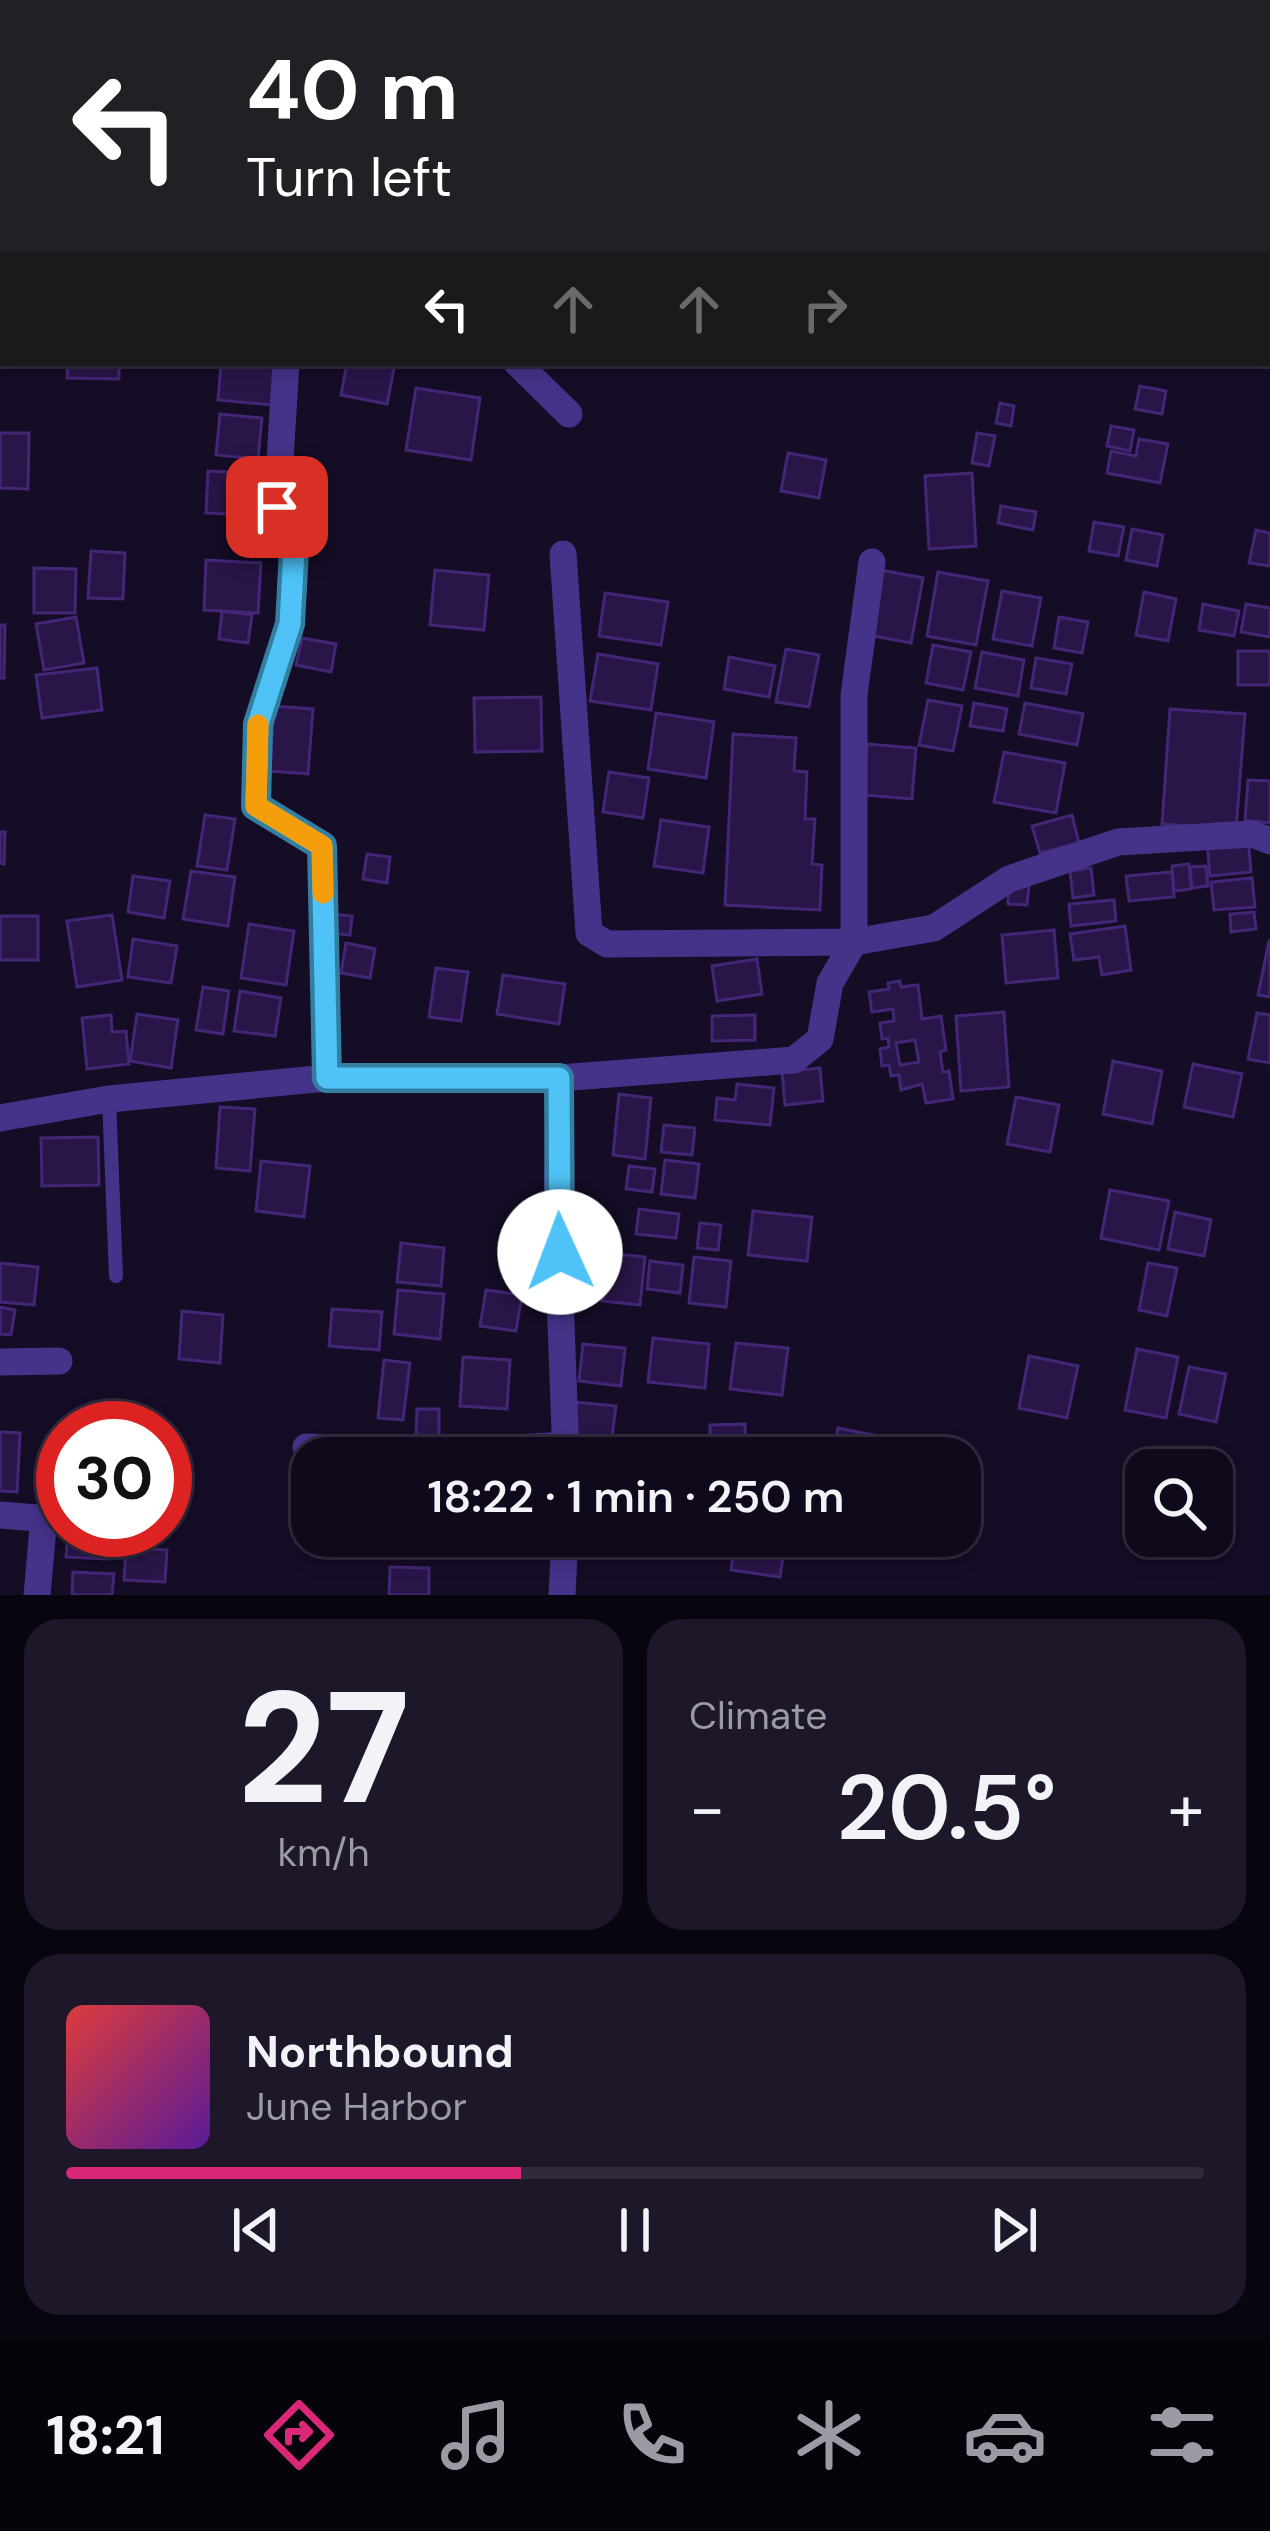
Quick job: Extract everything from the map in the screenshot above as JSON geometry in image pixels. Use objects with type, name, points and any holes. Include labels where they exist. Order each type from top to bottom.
[{"type":"street","points":[[286,366],[277,507],[294,550],[290,624],[258,724],[256,806],[322,846],[327,1078]]},
{"type":"street","points":[[520,366],[569,414]]},
{"type":"street","points":[[563,554],[589,933],[607,944],[854,942],[934,928],[1009,879],[1118,842],[1252,834],[1270,842]]},
{"type":"street","points":[[0,1118],[109,1099],[327,1078],[559,1078],[794,1060],[820,1039],[830,983],[854,942],[854,695],[872,562]]},
{"type":"street","points":[[559,1078],[557,1215],[565,1437]]},
{"type":"street","points":[[0,1362],[59,1361]]},
{"type":"street","points":[[0,1515],[37,1518],[43,1528],[37,1595]]},
{"type":"street","points":[[562,1595],[565,1557]]},
{"type":"lane","points":[[109,1099],[116,1276]]},
{"type":"building","points":[[68,366],[119,366],[119,379],[67,378]]},
{"type":"building","points":[[221,366],[278,366],[273,405],[218,400]]},
{"type":"building","points":[[346,366],[394,366],[387,404],[341,395]]},
{"type":"building","points":[[1140,386],[1166,391],[1162,414],[1135,409]]},
{"type":"building","points":[[416,388],[480,398],[471,460],[406,450]]},
{"type":"building","points":[[1000,403],[1014,406],[1011,426],[996,423]]},
{"type":"building","points":[[220,414],[262,418],[258,459],[216,455]]},
{"type":"building","points":[[1111,426],[1134,430],[1130,451],[1107,446]]},
{"type":"building","points":[[0,433],[29,433],[28,489],[0,488]]},
{"type":"building","points":[[977,433],[995,436],[989,466],[972,463]]},
{"type":"building","points":[[1139,439],[1168,444],[1160,483],[1107,473],[1111,451],[1136,456]]},
{"type":"building","points":[[788,453],[826,460],[819,498],[781,491]]},
{"type":"building","points":[[208,471],[249,473],[247,515],[206,513]]},
{"type":"building","points":[[972,473],[976,546],[929,549],[925,476]]},
{"type":"building","points":[[1001,506],[1036,512],[1033,530],[998,523]]},
{"type":"building","points":[[1094,522],[1124,527],[1118,556],[1089,551]]},
{"type":"building","points":[[1132,529],[1163,535],[1157,566],[1126,560]]},
{"type":"building","points":[[1256,530],[1270,533],[1270,566],[1249,563]]},
{"type":"building","points":[[91,551],[125,553],[123,599],[88,598]]},
{"type":"building","points":[[206,560],[261,563],[258,613],[204,610]]},
{"type":"building","points":[[34,568],[76,569],[75,613],[34,613]]},
{"type":"building","points":[[435,570],[489,575],[484,630],[430,625]]},
{"type":"building","points":[[881,570],[923,578],[911,643],[869,635]]},
{"type":"building","points":[[938,572],[988,581],[976,645],[927,636]]},
{"type":"building","points":[[1002,591],[1041,598],[1032,646],[993,639]]},
{"type":"building","points":[[1144,592],[1176,599],[1168,641],[1136,635]]},
{"type":"building","points":[[605,593],[668,602],[661,645],[599,636]]},
{"type":"building","points":[[1203,604],[1239,611],[1234,636],[1199,630]]},
{"type":"building","points":[[1246,604],[1270,608],[1270,637],[1241,632]]},
{"type":"building","points":[[222,611],[252,615],[248,643],[219,639]]},
{"type":"building","points":[[76,617],[84,663],[44,670],[36,624]]},
{"type":"building","points":[[1059,617],[1088,622],[1082,653],[1054,648]]},
{"type":"building","points":[[0,625],[5,625],[4,678],[0,678]]},
{"type":"building","points":[[302,638],[336,644],[331,672],[296,665]]},
{"type":"building","points":[[933,645],[971,652],[963,690],[926,683]]},
{"type":"building","points":[[786,649],[819,655],[809,707],[776,702]]},
{"type":"building","points":[[1238,651],[1270,651],[1270,685],[1238,685]]},
{"type":"building","points":[[982,652],[1024,660],[1018,696],[975,688]]},
{"type":"building","points":[[598,654],[658,664],[651,710],[590,701]]},
{"type":"building","points":[[729,657],[775,666],[769,697],[724,689]]},
{"type":"building","points":[[1036,658],[1072,664],[1066,694],[1031,688]]},
{"type":"building","points":[[97,668],[102,710],[42,718],[36,675]]},
{"type":"building","points":[[541,697],[542,751],[475,752],[474,698]]},
{"type":"building","points":[[928,700],[962,706],[953,751],[919,745]]},
{"type":"building","points":[[974,703],[1007,709],[1003,731],[970,726]]},
{"type":"building","points":[[1025,703],[1083,714],[1077,745],[1019,734]]},
{"type":"building","points":[[274,706],[313,709],[308,774],[270,771]]},
{"type":"building","points":[[1170,709],[1245,714],[1236,830],[1162,824]]},
{"type":"building","points":[[656,713],[714,722],[706,778],[648,769]]},
{"type":"building","points":[[733,734],[796,738],[794,771],[807,772],[805,819],[815,819],[812,864],[822,865],[820,910],[725,905]]},
{"type":"building","points":[[867,744],[916,748],[912,799],[863,795]]},
{"type":"building","points":[[1004,752],[1065,763],[1056,813],[994,802]]},
{"type":"building","points":[[609,772],[649,778],[643,818],[603,812]]},
{"type":"building","points":[[1248,780],[1270,781],[1270,823],[1245,820]]},
{"type":"building","points":[[205,815],[235,819],[227,870],[197,866]]},
{"type":"building","points":[[1072,815],[1079,843],[1040,853],[1032,826]]},
{"type":"building","points":[[661,820],[709,827],[703,873],[654,866]]},
{"type":"building","points":[[0,832],[5,832],[4,864],[0,863]]},
{"type":"building","points":[[1248,837],[1251,872],[1210,876],[1207,841]]},
{"type":"building","points":[[367,854],[390,857],[387,883],[363,879]]},
{"type":"building","points":[[1189,864],[1191,889],[1174,891],[1172,866]]},
{"type":"building","points":[[1206,866],[1208,886],[1192,888],[1190,867]]},
{"type":"building","points":[[1091,868],[1094,895],[1073,898],[1070,871]]},
{"type":"building","points":[[191,871],[235,877],[228,926],[183,919]]},
{"type":"building","points":[[1172,872],[1174,897],[1129,901],[1126,876]]},
{"type":"building","points":[[133,876],[170,881],[164,918],[128,912]]},
{"type":"building","points":[[1252,878],[1255,907],[1214,910],[1211,882]]},
{"type":"building","points":[[1008,885],[1029,886],[1027,905],[1008,904]]},
{"type":"building","points":[[1114,900],[1116,921],[1071,926],[1069,904]]},
{"type":"building","points":[[1254,912],[1256,929],[1231,932],[1230,914]]},
{"type":"building","points":[[332,914],[352,916],[350,935],[330,933]]},
{"type":"building","points":[[112,915],[122,980],[77,987],[67,921]]},
{"type":"building","points":[[0,916],[38,916],[38,960],[0,960]]},
{"type":"building","points":[[249,924],[294,931],[286,985],[241,978]]},
{"type":"building","points":[[1125,926],[1131,970],[1102,975],[1099,957],[1074,960],[1070,934]]},
{"type":"building","points":[[1054,930],[1058,978],[1006,983],[1002,935]]},
{"type":"building","points":[[133,939],[177,946],[171,983],[128,977]]},
{"type":"building","points":[[1270,941],[1270,997],[1258,995]]},
{"type":"building","points":[[346,943],[375,949],[370,978],[341,973]]},
{"type":"building","points":[[757,959],[762,994],[717,1001],[712,966]]},
{"type":"building","points":[[436,968],[468,972],[461,1021],[429,1017]]},
{"type":"building","points":[[503,975],[565,984],[559,1024],[497,1014]]},
{"type":"building","points":[[888,983],[918,985],[922,1019],[941,1016],[946,1050],[940,1052],[943,1072],[949,1071],[953,1099],[926,1103],[922,1084],[901,1090],[899,1075],[891,1076],[889,1065],[882,1066],[880,1049],[889,1047],[888,1038],[882,1039],[880,1023],[894,1021],[893,1009],[872,1012],[869,992],[889,989]],"holes":[[[915,1040],[919,1062],[900,1065],[896,1043]]]},
{"type":"building","points":[[203,987],[229,991],[223,1034],[196,1030]]},
{"type":"building","points":[[240,991],[281,998],[275,1036],[234,1031]]},
{"type":"building","points":[[1004,1012],[1009,1087],[961,1091],[956,1016]]},
{"type":"building","points":[[1257,1013],[1270,1015],[1270,1063],[1248,1059]]},
{"type":"building","points":[[137,1014],[178,1020],[171,1068],[130,1061]]},
{"type":"building","points":[[111,1015],[112,1032],[126,1031],[129,1064],[87,1069],[82,1018]]},
{"type":"building","points":[[755,1015],[755,1040],[712,1041],[712,1016]]},
{"type":"building","points":[[1113,1061],[1162,1071],[1152,1124],[1103,1114]]},
{"type":"building","points":[[1193,1064],[1242,1074],[1233,1117],[1184,1107]]},
{"type":"building","points":[[820,1068],[823,1101],[785,1105],[782,1072]]},
{"type":"building","points":[[737,1084],[774,1088],[770,1125],[715,1120],[717,1098],[735,1100]]},
{"type":"building","points":[[619,1094],[651,1098],[645,1159],[613,1155]]},
{"type":"building","points":[[1016,1097],[1059,1105],[1050,1152],[1007,1144]]},
{"type":"building","points":[[220,1107],[255,1109],[250,1171],[216,1168]]},
{"type":"building","points":[[664,1125],[695,1128],[692,1155],[661,1152]]},
{"type":"building","points":[[98,1137],[99,1185],[42,1186],[41,1138]]},
{"type":"building","points":[[665,1160],[699,1164],[695,1198],[661,1194]]},
{"type":"building","points":[[261,1161],[310,1166],[304,1217],[256,1211]]},
{"type":"building","points":[[629,1166],[655,1169],[652,1192],[626,1189]]},
{"type":"building","points":[[1110,1190],[1169,1201],[1159,1250],[1101,1238]]},
{"type":"building","points":[[639,1209],[679,1214],[676,1238],[636,1234]]},
{"type":"building","points":[[753,1211],[812,1217],[807,1261],[748,1255]]},
{"type":"building","points":[[1175,1212],[1211,1220],[1204,1256],[1168,1249]]},
{"type":"building","points":[[700,1223],[721,1225],[718,1250],[697,1248]]},
{"type":"building","points":[[401,1243],[444,1248],[441,1286],[397,1282]]},
{"type":"building","points":[[608,1253],[645,1257],[640,1305],[602,1301]]},
{"type":"building","points":[[694,1257],[731,1261],[726,1307],[689,1303]]},
{"type":"building","points":[[650,1261],[683,1265],[680,1293],[647,1289]]},
{"type":"building","points":[[0,1263],[38,1267],[34,1305],[0,1302]]},
{"type":"building","points":[[1148,1263],[1177,1268],[1167,1316],[1139,1310]]},
{"type":"building","points":[[398,1290],[444,1294],[440,1339],[394,1334]]},
{"type":"building","points":[[486,1290],[522,1295],[516,1331],[480,1326]]},
{"type":"building","points":[[0,1307],[15,1310],[11,1335],[0,1334]]},
{"type":"building","points":[[332,1309],[382,1312],[379,1350],[329,1346]]},
{"type":"building","points":[[182,1311],[223,1315],[220,1363],[179,1359]]},
{"type":"building","points":[[653,1338],[709,1344],[705,1388],[648,1382]]},
{"type":"building","points":[[736,1343],[788,1348],[782,1395],[730,1389]]},
{"type":"building","points":[[583,1344],[625,1348],[621,1386],[579,1381]]},
{"type":"building","points":[[1137,1349],[1178,1357],[1166,1418],[1125,1410]]},
{"type":"building","points":[[1029,1356],[1078,1366],[1067,1418],[1019,1408]]},
{"type":"building","points":[[463,1357],[510,1360],[507,1409],[460,1406]]},
{"type":"building","points":[[384,1360],[410,1363],[403,1420],[378,1418]]},
{"type":"building","points":[[1189,1367],[1226,1374],[1216,1422],[1179,1414]]},
{"type":"building","points":[[575,1402],[616,1406],[612,1437],[571,1437]]},
{"type":"building","points":[[417,1409],[439,1409],[439,1436],[416,1435]]},
{"type":"building","points":[[745,1424],[745,1437],[710,1437],[710,1425]]},
{"type":"building","points":[[838,1428],[883,1437],[836,1437]]},
{"type":"building","points":[[0,1432],[20,1433],[17,1492],[0,1491]]},
{"type":"building","points":[[125,1557],[167,1557],[165,1582],[124,1580]]},
{"type":"building","points":[[733,1557],[783,1557],[780,1577],[731,1570]]},
{"type":"building","points":[[390,1567],[429,1568],[429,1595],[389,1595]]},
{"type":"building","points":[[73,1572],[114,1574],[112,1595],[72,1595]]},
{"type":"slow traffic","points":[[258,725],[256,806],[322,846],[323,893]]},
{"type":"route","points":[[277,507],[294,550],[290,624],[258,724],[256,806],[322,846],[327,1078],[559,1078],[560,1252]]}]
